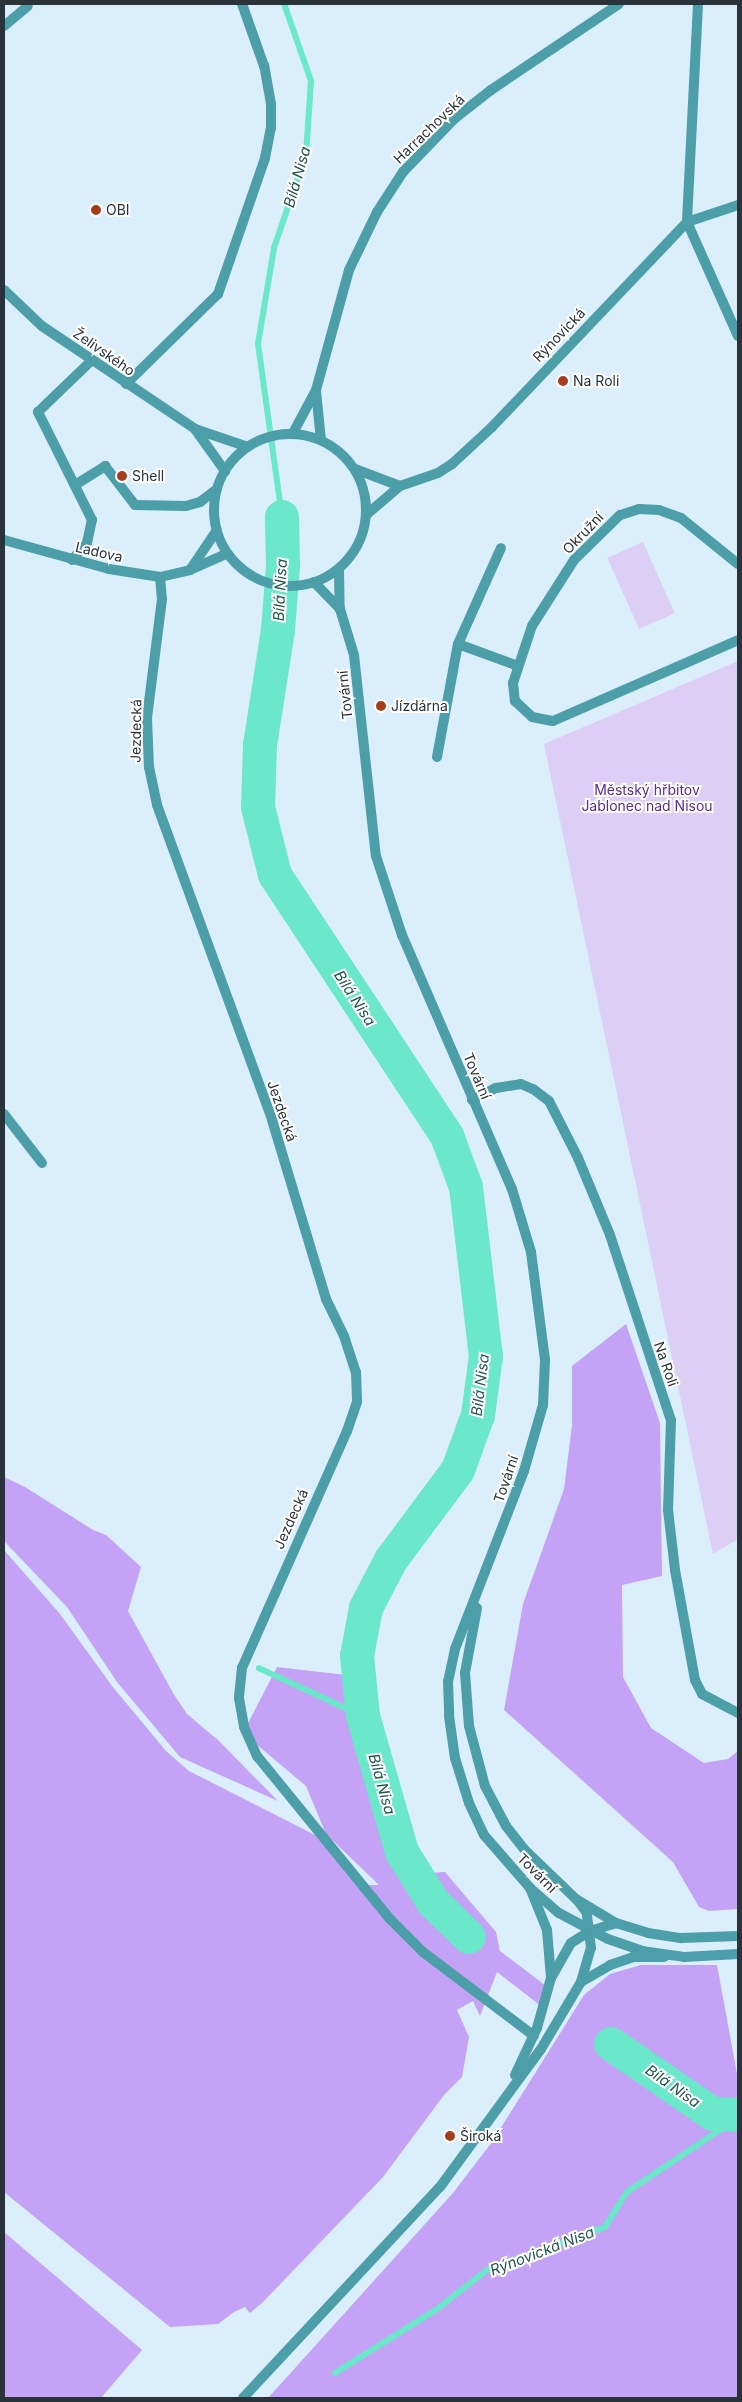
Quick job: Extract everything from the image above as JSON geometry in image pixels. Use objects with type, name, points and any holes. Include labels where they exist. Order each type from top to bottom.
[{"type":"street","points":[[126,384],[218,294],[265,158],[271,128],[271,104],[264,66],[242,4]]},
{"type":"street","name":"Harrachovská","points":[[293,433],[316,390],[349,270],[377,212],[403,172],[454,119],[492,90],[619,4]]},
{"type":"street","points":[[698,4],[687,222],[738,336]]},
{"type":"street","points":[[4,26],[28,6]]},
{"type":"street","name":"Rýnovická","points":[[366,515],[400,486],[438,473],[485,433],[687,222],[738,206]]},
{"type":"street","name":"Želivského","points":[[4,290],[42,326],[126,384],[195,428],[250,444]]},
{"type":"street","points":[[72,560],[87,543],[92,520],[38,412],[92,360]]},
{"type":"street","name":"Harrachovská","points":[[316,390],[321,440]]},
{"type":"street","name":"Želivského","points":[[195,428],[224,471]]},
{"type":"street","points":[[293,433],[321,440],[345,457],[355,469],[361,482],[366,515],[355,550],[339,570],[314,582],[298,586],[267,582],[250,574],[226,554],[217,530],[214,509],[217,489],[224,471],[250,444],[273,435],[293,433]]},
{"type":"street","points":[[75,484],[104,466],[135,505],[186,506],[200,502],[217,489]]},
{"type":"street","points":[[355,469],[400,486]]},
{"type":"street","name":"Okružní","points":[[738,564],[681,518],[649,509],[620,515],[574,560],[532,626],[513,683],[515,701],[532,717],[553,720],[738,640]]},
{"type":"street","points":[[190,570],[217,530]]},
{"type":"street","name":"Ladova","points":[[4,540],[72,560],[160,578],[190,570],[226,554]]},
{"type":"street","points":[[437,757],[458,644],[501,548]]},
{"type":"street","name":"Tovární","points":[[339,570],[340,609],[354,655],[376,856],[402,935],[512,1190],[525,1229],[537,1284],[545,1360],[538,1427],[481,1588],[455,1649],[448,1681],[449,1716],[455,1758],[469,1803],[484,1835],[530,1888],[559,1913],[590,1931],[642,1951],[684,1957],[738,1954]]},
{"type":"street","name":"Jezdecká","points":[[160,578],[162,600],[147,718],[149,767],[157,805],[272,1120],[326,1299],[344,1336],[356,1372],[357,1402],[347,1431],[242,1668],[239,1698],[244,1727],[257,1756],[390,1920],[423,1952],[534,2036]]},
{"type":"street","points":[[314,582],[340,609]]},
{"type":"street","points":[[458,644],[518,666]]},
{"type":"street","name":"Na Roli","points":[[472,1100],[496,1088],[521,1084],[533,1088],[549,1101],[578,1158],[610,1235],[671,1420],[668,1510],[675,1570],[695,1680],[702,1694],[738,1713]]},
{"type":"street","points":[[4,1114],[42,1163]]},
{"type":"street","name":"Tovární","points":[[481,1588],[465,1673],[466,1702],[476,1756],[485,1786],[506,1826],[525,1850],[576,1899],[616,1923],[648,1934],[681,1938],[738,1936]]},
{"type":"street","points":[[530,1888],[548,1930],[552,1978]]},
{"type":"street","points":[[243,2398],[440,2187],[541,2049],[581,1982],[591,1948],[587,1913],[576,1899]]},
{"type":"street","points":[[507,2094],[534,2036],[552,1978],[572,1943],[590,1931],[616,1923]]},
{"type":"street","points":[[581,1982],[610,1965],[633,1957],[684,1957]]},
{"type":"green space","points":[[643,542],[675,613],[639,629],[607,558]]},
{"type":"green space","name":"Městský hřbitov Jablonec nad Nisou","points":[[738,661],[738,1539],[713,1554],[544,744]]},
{"type":"shaded area","points":[[626,1324],[660,1423],[662,1576],[622,1585],[623,1677],[651,1728],[704,1763],[728,1759],[738,1751],[738,1909],[709,1911],[699,1907],[673,1862],[504,1710],[523,1604],[564,1489],[572,1425],[572,1366]]},
{"type":"shaded area","points":[[4,1477],[25,1487],[93,1530],[106,1535],[141,1567],[128,1611],[173,1693],[187,1714],[219,1741],[278,1801],[180,1757],[117,1682],[67,1607],[4,1541]]},
{"type":"shaded area","points":[[4,1550],[60,1614],[112,1686],[166,1751],[189,1771],[321,1838],[367,1885],[379,1885],[326,1834],[306,1786],[243,1733],[277,1667],[346,1675],[355,1733],[367,1758],[371,1783],[399,1868],[410,1874],[445,1872],[496,1932],[500,1951],[550,1989],[541,2006],[497,1972],[480,2016],[473,2001],[457,2010],[469,2037],[462,2077],[444,2095],[383,2177],[263,2302],[250,2313],[245,2307],[234,2312],[218,2324],[170,2327],[4,2192]]},
{"type":"shaded area","points":[[641,1965],[717,1965],[738,2079],[738,2398],[268,2398],[453,2193],[492,2142],[584,1995],[610,1974]]},
{"type":"shaded area","points":[[4,2232],[142,2350],[101,2398],[4,2398]]},
{"type":"waterway","name":"Bílá Nisa","points":[[282,517],[258,344],[274,248],[306,155],[311,81],[284,4]]},
{"type":"waterway","name":"Bílá Nisa","points":[[282,517],[283,566],[278,630],[260,745],[258,807],[275,875],[447,1136],[466,1187],[486,1356],[478,1415],[458,1470],[391,1560],[366,1608],[357,1656],[363,1716],[402,1852],[433,1902],[469,1937]]},
{"type":"waterway","points":[[259,1668],[363,1716]]},
{"type":"waterway","name":"Bílá Nisa","points":[[611,2044],[713,2114],[738,2115]]},
{"type":"waterway","name":"Rýnovická Nisa","points":[[335,2373],[436,2310],[487,2270],[605,2227],[627,2192],[738,2118]]},
{"type":"place","name":"OBI","points":[[96,210]]},
{"type":"place","name":"Na Roli","points":[[563,381]]},
{"type":"place","name":"Shell","points":[[122,476]]},
{"type":"place","name":"Jízdárna","points":[[381,706]]},
{"type":"place","name":"Široká","points":[[450,2136]]}]
